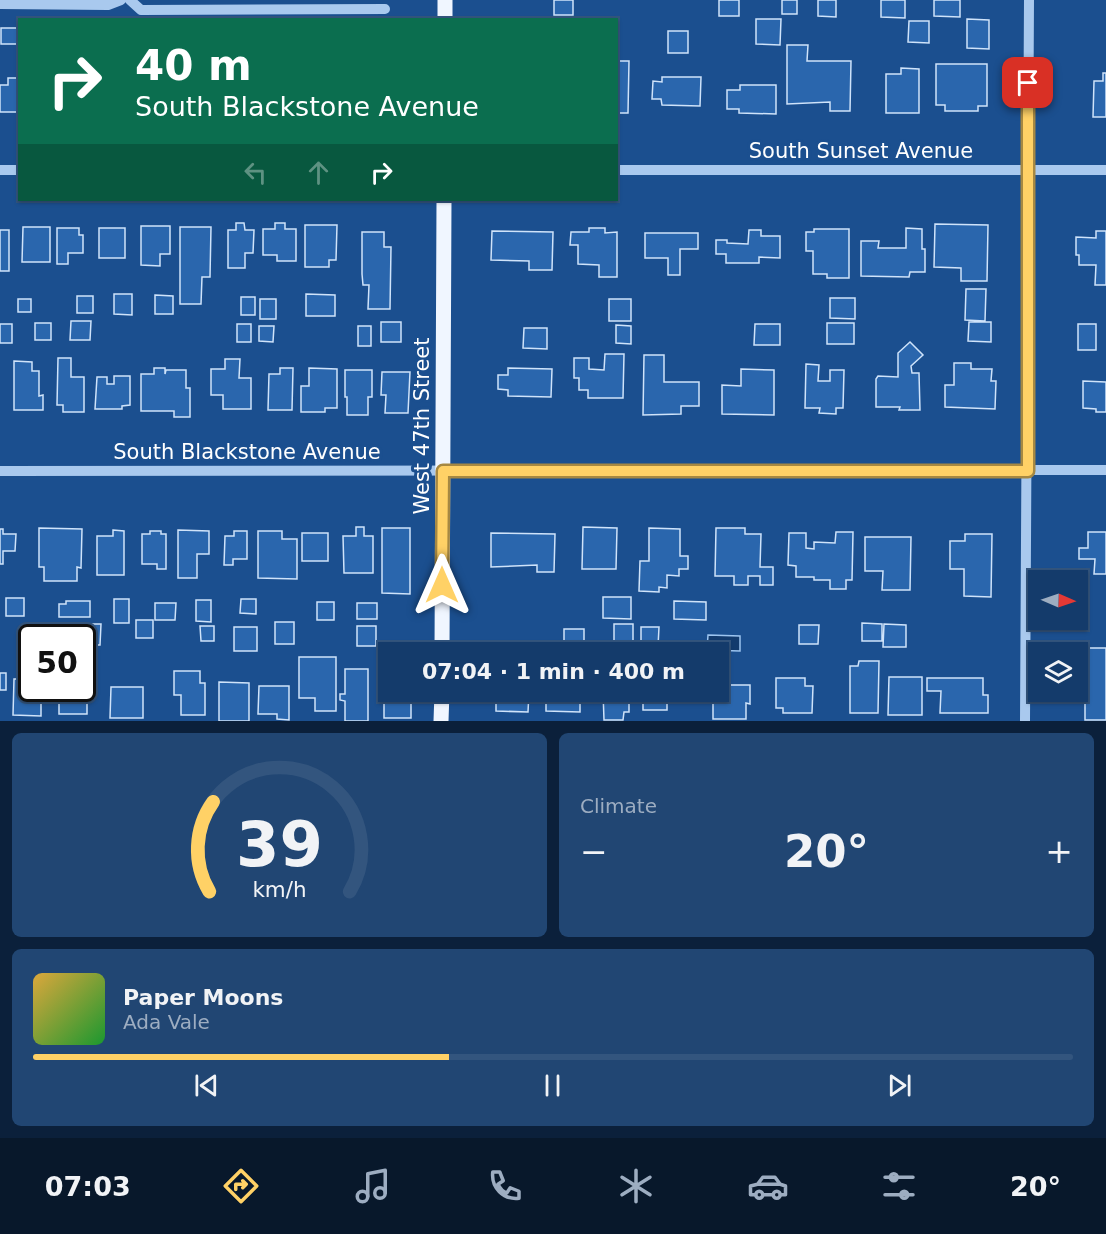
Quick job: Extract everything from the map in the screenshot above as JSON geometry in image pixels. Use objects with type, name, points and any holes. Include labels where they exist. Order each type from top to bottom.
[{"type":"main road","points":[[445,18],[446,0]]},
{"type":"main road","name":"West 47th Street","points":[[442,642],[444,201]]},
{"type":"main road","points":[[441,721],[442,702]]},
{"type":"street","points":[[0,4],[108,5],[121,0]]},
{"type":"street","points":[[130,0],[141,10],[385,9]]},
{"type":"street","points":[[1025,721],[1029,0]]},
{"type":"street","points":[[0,170],[18,170]]},
{"type":"street","name":"South Sunset Avenue","points":[[618,170],[1106,170]]},
{"type":"street","name":"South Blackstone Avenue","points":[[0,471],[1106,470]]},
{"type":"water","points":[[708,635],[740,636],[740,651],[729,651],[729,642],[708,642]]},
{"type":"building","points":[[554,0],[573,0],[573,15],[554,15]]},
{"type":"building","points":[[719,0],[739,0],[739,16],[719,16]]},
{"type":"building","points":[[782,0],[797,0],[797,14],[782,14]]},
{"type":"building","points":[[818,0],[836,0],[836,17],[818,16]]},
{"type":"building","points":[[881,0],[905,0],[905,18],[881,17]]},
{"type":"building","points":[[934,0],[960,0],[960,17],[934,16]]},
{"type":"building","points":[[756,19],[781,19],[780,45],[756,44]]},
{"type":"building","points":[[967,19],[989,20],[989,49],[967,48]]},
{"type":"building","points":[[909,21],[929,21],[929,43],[908,42]]},
{"type":"building","points":[[1,28],[17,28],[17,44],[1,44]]},
{"type":"building","points":[[668,31],[688,31],[688,53],[668,53]]},
{"type":"building","points":[[787,45],[808,45],[807,61],[851,61],[850,111],[830,111],[830,102],[787,104]]},
{"type":"building","points":[[618,61],[629,61],[628,113],[618,113]]},
{"type":"building","points":[[936,64],[987,64],[987,106],[978,106],[978,111],[945,111],[945,105],[936,105]]},
{"type":"building","points":[[901,68],[919,69],[919,113],[886,113],[886,74],[901,74]]},
{"type":"building","points":[[1103,73],[1106,73],[1106,117],[1093,117],[1094,81],[1103,81]]},
{"type":"building","points":[[662,77],[701,77],[700,106],[662,105],[661,99],[652,99],[653,81],[662,82]]},
{"type":"building","points":[[8,78],[18,78],[18,112],[0,112],[0,85],[8,85]]},
{"type":"building","points":[[740,85],[776,85],[776,114],[739,113],[739,109],[727,109],[727,90],[740,90]]},
{"type":"building","points":[[236,223],[244,223],[245,230],[254,230],[253,253],[245,253],[245,268],[228,268],[228,230],[236,230]]},
{"type":"building","points":[[275,223],[285,223],[285,229],[296,229],[296,261],[277,261],[277,255],[263,255],[263,229],[275,229]]},
{"type":"building","points":[[935,224],[988,225],[987,281],[961,281],[961,268],[934,267]]},
{"type":"building","points":[[305,225],[337,225],[336,260],[329,260],[329,267],[305,267]]},
{"type":"building","points":[[141,226],[170,226],[170,254],[160,254],[160,266],[141,265]]},
{"type":"building","points":[[23,227],[50,227],[50,262],[22,262]]},
{"type":"building","points":[[180,227],[211,227],[210,277],[202,277],[201,304],[180,304]]},
{"type":"building","points":[[57,228],[79,228],[79,235],[83,235],[83,253],[68,253],[68,264],[57,264]]},
{"type":"building","points":[[99,228],[125,228],[125,258],[99,258]]},
{"type":"building","points":[[589,228],[605,228],[605,233],[617,232],[617,277],[599,277],[599,265],[578,264],[578,245],[570,245],[571,232],[589,232]]},
{"type":"building","points":[[906,228],[922,229],[925,272],[910,272],[909,277],[861,276],[861,241],[879,241],[878,248],[906,248]]},
{"type":"building","points":[[814,229],[849,229],[849,278],[827,278],[827,274],[813,274],[813,251],[806,251],[806,232],[814,232]]},
{"type":"building","points":[[0,230],[9,230],[9,271],[0,271]]},
{"type":"building","points":[[749,230],[761,230],[761,236],[780,236],[780,258],[759,257],[759,263],[726,263],[726,254],[716,254],[716,240],[748,244]]},
{"type":"building","points":[[492,231],[553,232],[552,270],[529,270],[529,261],[491,260]]},
{"type":"building","points":[[1096,231],[1106,231],[1106,285],[1095,285],[1096,265],[1079,265],[1079,255],[1076,255],[1076,237],[1096,238]]},
{"type":"building","points":[[362,232],[384,232],[384,247],[391,247],[390,309],[368,309],[369,285],[363,285],[362,274]]},
{"type":"building","points":[[645,233],[698,233],[698,249],[680,249],[680,275],[668,275],[668,258],[645,258]]},
{"type":"building","points":[[966,289],[986,289],[985,321],[965,320]]},
{"type":"building","points":[[114,294],[132,294],[132,315],[114,314]]},
{"type":"building","points":[[306,294],[335,295],[335,316],[306,316]]},
{"type":"building","points":[[155,295],[173,296],[173,314],[155,314]]},
{"type":"building","points":[[77,296],[93,296],[93,313],[77,313]]},
{"type":"building","points":[[241,297],[255,297],[255,315],[241,315]]},
{"type":"building","points":[[830,298],[855,298],[855,319],[830,318]]},
{"type":"building","points":[[18,299],[31,299],[31,312],[18,312]]},
{"type":"building","points":[[260,299],[276,299],[276,319],[260,319]]},
{"type":"building","points":[[609,299],[631,299],[631,321],[609,321]]},
{"type":"building","points":[[71,321],[91,321],[90,340],[70,340]]},
{"type":"building","points":[[381,322],[401,322],[401,342],[381,342]]},
{"type":"building","points":[[969,322],[991,322],[991,342],[968,341]]},
{"type":"building","points":[[35,323],[51,323],[51,340],[35,340]]},
{"type":"building","points":[[827,323],[854,323],[854,344],[827,344]]},
{"type":"building","points":[[0,324],[12,324],[12,343],[0,343]]},
{"type":"building","points":[[237,324],[251,324],[251,342],[237,342]]},
{"type":"building","points":[[755,324],[780,324],[780,345],[754,345]]},
{"type":"building","points":[[1078,324],[1096,324],[1096,350],[1078,350]]},
{"type":"building","points":[[616,325],[631,326],[631,344],[616,343]]},
{"type":"building","points":[[259,326],[274,326],[273,342],[259,341]]},
{"type":"building","points":[[358,326],[371,326],[371,346],[358,346]]},
{"type":"building","points":[[524,328],[547,328],[547,349],[523,348]]},
{"type":"building","points":[[910,342],[923,355],[911,366],[912,373],[919,373],[920,410],[876,407],[876,379],[878,376],[898,377],[898,353]]},
{"type":"building","points":[[605,354],[624,354],[623,398],[588,398],[588,390],[579,390],[579,378],[574,378],[574,358],[589,358],[589,369],[604,370]]},
{"type":"building","points":[[644,355],[664,355],[664,382],[699,382],[699,406],[681,406],[681,414],[643,415]]},
{"type":"building","points":[[58,358],[71,358],[71,377],[84,377],[84,412],[63,412],[63,405],[57,405]]},
{"type":"building","points":[[225,359],[240,359],[239,378],[251,378],[251,409],[223,409],[223,395],[211,395],[211,369],[225,369]]},
{"type":"building","points":[[14,361],[32,362],[32,371],[39,371],[39,396],[43,395],[43,410],[14,410]]},
{"type":"building","points":[[954,363],[971,363],[971,369],[992,369],[991,381],[996,381],[995,409],[945,407],[945,385],[954,385]]},
{"type":"building","points":[[806,364],[819,365],[818,381],[830,381],[830,370],[844,370],[843,408],[836,408],[836,414],[819,413],[820,408],[805,408]]},
{"type":"building","points":[[154,368],[165,368],[165,374],[166,370],[186,370],[186,388],[190,388],[190,417],[174,417],[174,411],[141,411],[141,374],[154,374]]},
{"type":"building","points":[[280,368],[293,368],[292,410],[268,410],[269,374],[280,374]]},
{"type":"building","points":[[309,368],[337,369],[337,408],[325,408],[325,412],[301,412],[301,386],[309,386]]},
{"type":"building","points":[[508,368],[552,369],[551,397],[508,396],[508,390],[498,389],[498,375],[508,375]]},
{"type":"building","points":[[741,369],[774,370],[774,415],[722,414],[722,385],[741,386]]},
{"type":"building","points":[[345,370],[372,370],[372,397],[368,397],[368,415],[347,415]]},
{"type":"building","points":[[382,372],[410,372],[408,413],[385,413],[386,395],[381,395]]},
{"type":"building","points":[[114,376],[130,376],[130,405],[122,406],[122,409],[95,409],[97,377],[107,377],[107,384],[114,384]]},
{"type":"building","points":[[1083,381],[1106,382],[1106,412],[1083,408]]},
{"type":"building","points":[[356,527],[364,527],[364,536],[373,536],[373,573],[344,573],[343,536],[356,536]]},
{"type":"building","points":[[583,527],[617,528],[616,569],[582,569]]},
{"type":"building","points":[[39,528],[82,529],[81,568],[77,567],[77,581],[44,581],[44,567],[39,567]]},
{"type":"building","points":[[382,528],[410,528],[410,594],[382,593]]},
{"type":"building","points":[[649,528],[680,529],[680,556],[688,556],[688,569],[679,569],[679,576],[667,575],[667,588],[659,587],[659,592],[639,591],[640,561],[649,561]]},
{"type":"building","points":[[716,528],[745,528],[745,534],[761,534],[760,567],[773,567],[773,585],[760,585],[760,576],[748,576],[748,585],[734,585],[734,576],[715,576]]},
{"type":"building","points":[[0,529],[3,529],[3,534],[16,534],[15,551],[3,551],[3,564],[0,564]]},
{"type":"building","points":[[113,530],[124,531],[124,575],[97,575],[97,536],[113,536]]},
{"type":"building","points":[[178,530],[209,531],[209,554],[197,554],[197,578],[178,578]]},
{"type":"building","points":[[150,531],[161,531],[161,534],[166,534],[166,569],[157,569],[157,564],[142,564],[142,534],[150,534]]},
{"type":"building","points":[[234,531],[247,531],[247,559],[233,559],[233,565],[224,565],[225,536],[234,536]]},
{"type":"building","points":[[258,531],[282,531],[282,539],[297,539],[297,579],[258,578]]},
{"type":"building","points":[[836,532],[853,532],[852,580],[846,580],[846,589],[830,589],[830,580],[796,577],[796,566],[788,565],[789,533],[806,533],[806,548],[814,549],[814,542],[835,543]]},
{"type":"building","points":[[1088,532],[1106,532],[1106,574],[1094,574],[1095,559],[1079,559],[1079,548],[1088,548]]},
{"type":"building","points":[[302,533],[328,533],[328,561],[302,561]]},
{"type":"building","points":[[491,533],[555,534],[554,572],[537,572],[537,565],[491,567]]},
{"type":"building","points":[[965,534],[992,534],[991,597],[964,596],[964,569],[950,569],[950,541],[965,541]]},
{"type":"building","points":[[865,537],[911,537],[910,590],[882,590],[883,571],[865,571]]},
{"type":"building","points":[[603,597],[631,597],[631,619],[603,618]]},
{"type":"building","points":[[6,598],[24,598],[24,616],[6,616]]},
{"type":"building","points":[[114,599],[129,599],[129,623],[114,623]]},
{"type":"building","points":[[241,599],[256,599],[256,614],[240,613]]},
{"type":"building","points":[[196,600],[211,600],[211,622],[196,621]]},
{"type":"building","points":[[66,601],[90,601],[90,617],[59,617],[59,604],[66,604]]},
{"type":"building","points":[[674,601],[706,602],[706,620],[674,619]]},
{"type":"building","points":[[317,602],[334,602],[334,620],[317,620]]},
{"type":"building","points":[[155,603],[176,603],[175,620],[155,620]]},
{"type":"building","points":[[357,603],[377,603],[377,619],[357,619]]},
{"type":"building","points":[[136,620],[153,620],[153,638],[136,638]]},
{"type":"building","points":[[275,622],[294,622],[294,644],[275,644]]},
{"type":"building","points":[[862,623],[882,624],[882,641],[862,641]]},
{"type":"building","points":[[96,624],[101,624],[100,645],[96,645]]},
{"type":"building","points":[[614,624],[633,624],[633,642],[614,642]]},
{"type":"building","points":[[884,624],[906,625],[906,647],[883,647]]},
{"type":"building","points":[[799,625],[819,625],[818,644],[799,644]]},
{"type":"building","points":[[200,626],[214,626],[214,641],[201,641]]},
{"type":"building","points":[[357,626],[376,626],[376,646],[357,646]]},
{"type":"building","points":[[234,627],[257,627],[257,651],[234,651]]},
{"type":"building","points":[[641,627],[659,627],[658,642],[641,642]]},
{"type":"building","points":[[564,629],[584,629],[584,642],[564,642]]},
{"type":"building","points":[[1088,648],[1106,648],[1106,720],[1085,720],[1085,702],[1088,702]]},
{"type":"building","points":[[299,657],[336,657],[336,711],[315,711],[315,698],[299,698]]},
{"type":"building","points":[[859,661],[879,661],[878,713],[850,713],[850,666],[858,666]]},
{"type":"building","points":[[345,669],[368,669],[368,721],[345,721],[345,701],[340,700],[340,694],[345,694]]},
{"type":"building","points":[[174,671],[200,671],[200,683],[205,683],[205,715],[181,715],[181,695],[174,695]]},
{"type":"building","points":[[0,673],[6,673],[6,690],[0,690]]},
{"type":"building","points":[[889,677],[922,677],[922,715],[888,715]]},
{"type":"building","points":[[776,678],[805,678],[805,686],[813,686],[812,713],[783,713],[783,708],[776,708]]},
{"type":"building","points":[[927,678],[983,678],[983,695],[988,695],[988,713],[940,713],[941,691],[927,691]]},
{"type":"building","points":[[14,679],[18,679],[18,702],[41,702],[41,716],[13,715]]},
{"type":"building","points":[[219,682],[249,683],[249,721],[219,721]]},
{"type":"building","points":[[729,685],[750,685],[750,704],[746,703],[746,719],[713,719],[713,702],[729,702]]},
{"type":"building","points":[[259,686],[289,686],[289,720],[277,719],[277,714],[258,714]]},
{"type":"building","points":[[111,687],[143,687],[143,718],[110,718]]},
{"type":"building","points":[[59,702],[87,702],[87,714],[59,714]]},
{"type":"building","points":[[384,702],[415,702],[411,703],[411,718],[384,718]]},
{"type":"building","points":[[496,702],[528,702],[528,712],[496,711]]},
{"type":"building","points":[[546,702],[580,702],[580,712],[546,711]]},
{"type":"building","points":[[603,702],[629,702],[629,712],[624,712],[623,720],[604,720]]},
{"type":"building","points":[[643,702],[667,702],[667,710],[643,710]]},
{"type":"route","points":[[442,585],[443,471],[1028,471],[1028,83]]}]
